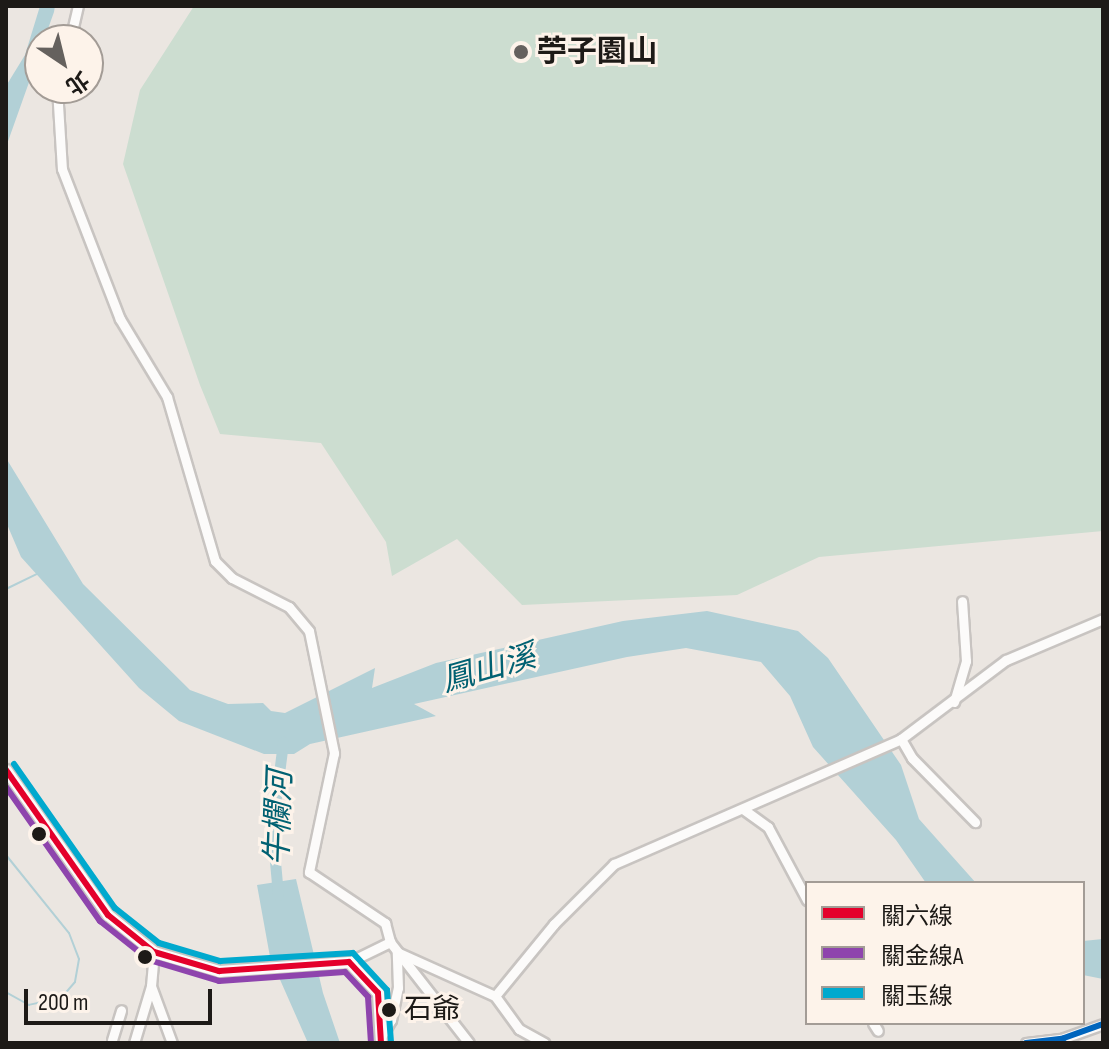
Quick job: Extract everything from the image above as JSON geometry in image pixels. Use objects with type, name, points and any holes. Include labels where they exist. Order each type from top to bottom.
[{"type":"main road","points":[[6,770],[108,915],[154,952],[197,967],[251,970],[330,966],[349,962],[378,993],[381,1040]]},
{"type":"street","points":[[58,104],[62,169],[120,319],[167,397],[215,561],[232,578],[289,607],[309,631],[334,753],[309,872],[385,923],[390,942],[469,1043]]},
{"type":"street","points":[[954,702],[966,661],[962,601]]},
{"type":"street","points":[[495,996],[598,874],[901,739],[1006,660],[1103,619]]},
{"type":"street","points":[[901,739],[912,758],[975,822]]},
{"type":"street","points":[[743,809],[768,827],[805,896]]},
{"type":"street","points":[[349,962],[390,942]]},
{"type":"street","points":[[134,1043],[151,986],[154,952]]},
{"type":"street","points":[[397,952],[495,996],[519,1029],[544,1043]]},
{"type":"street","points":[[381,1040],[391,1020],[398,988],[397,952]]},
{"type":"street","points":[[151,986],[172,1043]]},
{"type":"street","points":[[112,1040],[121,1010]]},
{"type":"street","points":[[1026,1043],[1064,1038],[1103,1024]]},
{"type":"green space","points":[[194,6],[1103,6],[1103,531],[819,557],[737,595],[522,605],[457,539],[392,576],[386,542],[321,443],[220,434],[123,164],[140,90]]},
{"type":"water","points":[[40,6],[55,6],[50,24],[34,24]]},
{"type":"water","points":[[24,57],[24,96],[6,147],[6,86]]},
{"type":"water","name":"鳳山溪","points":[[6,458],[83,584],[190,690],[228,704],[263,703],[271,711],[285,713],[375,668],[372,688],[436,663],[623,621],[707,611],[798,631],[828,658],[901,765],[919,819],[974,881],[925,881],[896,840],[813,747],[790,696],[761,662],[686,648],[627,657],[414,704],[436,716],[310,744],[294,754],[264,754],[179,721],[139,688],[21,557],[6,522]]},
{"type":"water","name":"牛欄河","points":[[296,879],[323,993],[340,1043],[308,1043],[270,957],[257,885]]},
{"type":"water","points":[[1103,939],[1103,979],[1085,975],[1085,941]]},
{"type":"waterway","points":[[6,589],[37,574]]},
{"type":"waterway","name":"牛欄河","points":[[278,895],[272,828],[283,742]]},
{"type":"waterway","points":[[6,855],[69,933],[79,959],[75,982],[61,998],[29,1005],[6,992]]},
{"type":"transit line","name":"關玉線","points":[[14,764],[115,908],[159,943],[220,961],[353,953],[387,990],[391,1042]]},
{"type":"transit line","name":"關六線","points":[[6,770],[108,915],[154,952],[219,971],[349,962],[378,993],[381,1043]]},
{"type":"transit line","name":"關金線A","points":[[6,787],[100,921],[149,960],[219,981],[345,972],[368,997],[371,1043]]},
{"type":"transit line","points":[[1026,1043],[1064,1038],[1103,1024]]},
{"type":"place","name":"苧子園山","points":[[521,52]]},
{"type":"place","name":"石爺","points":[[389,1010]]}]
